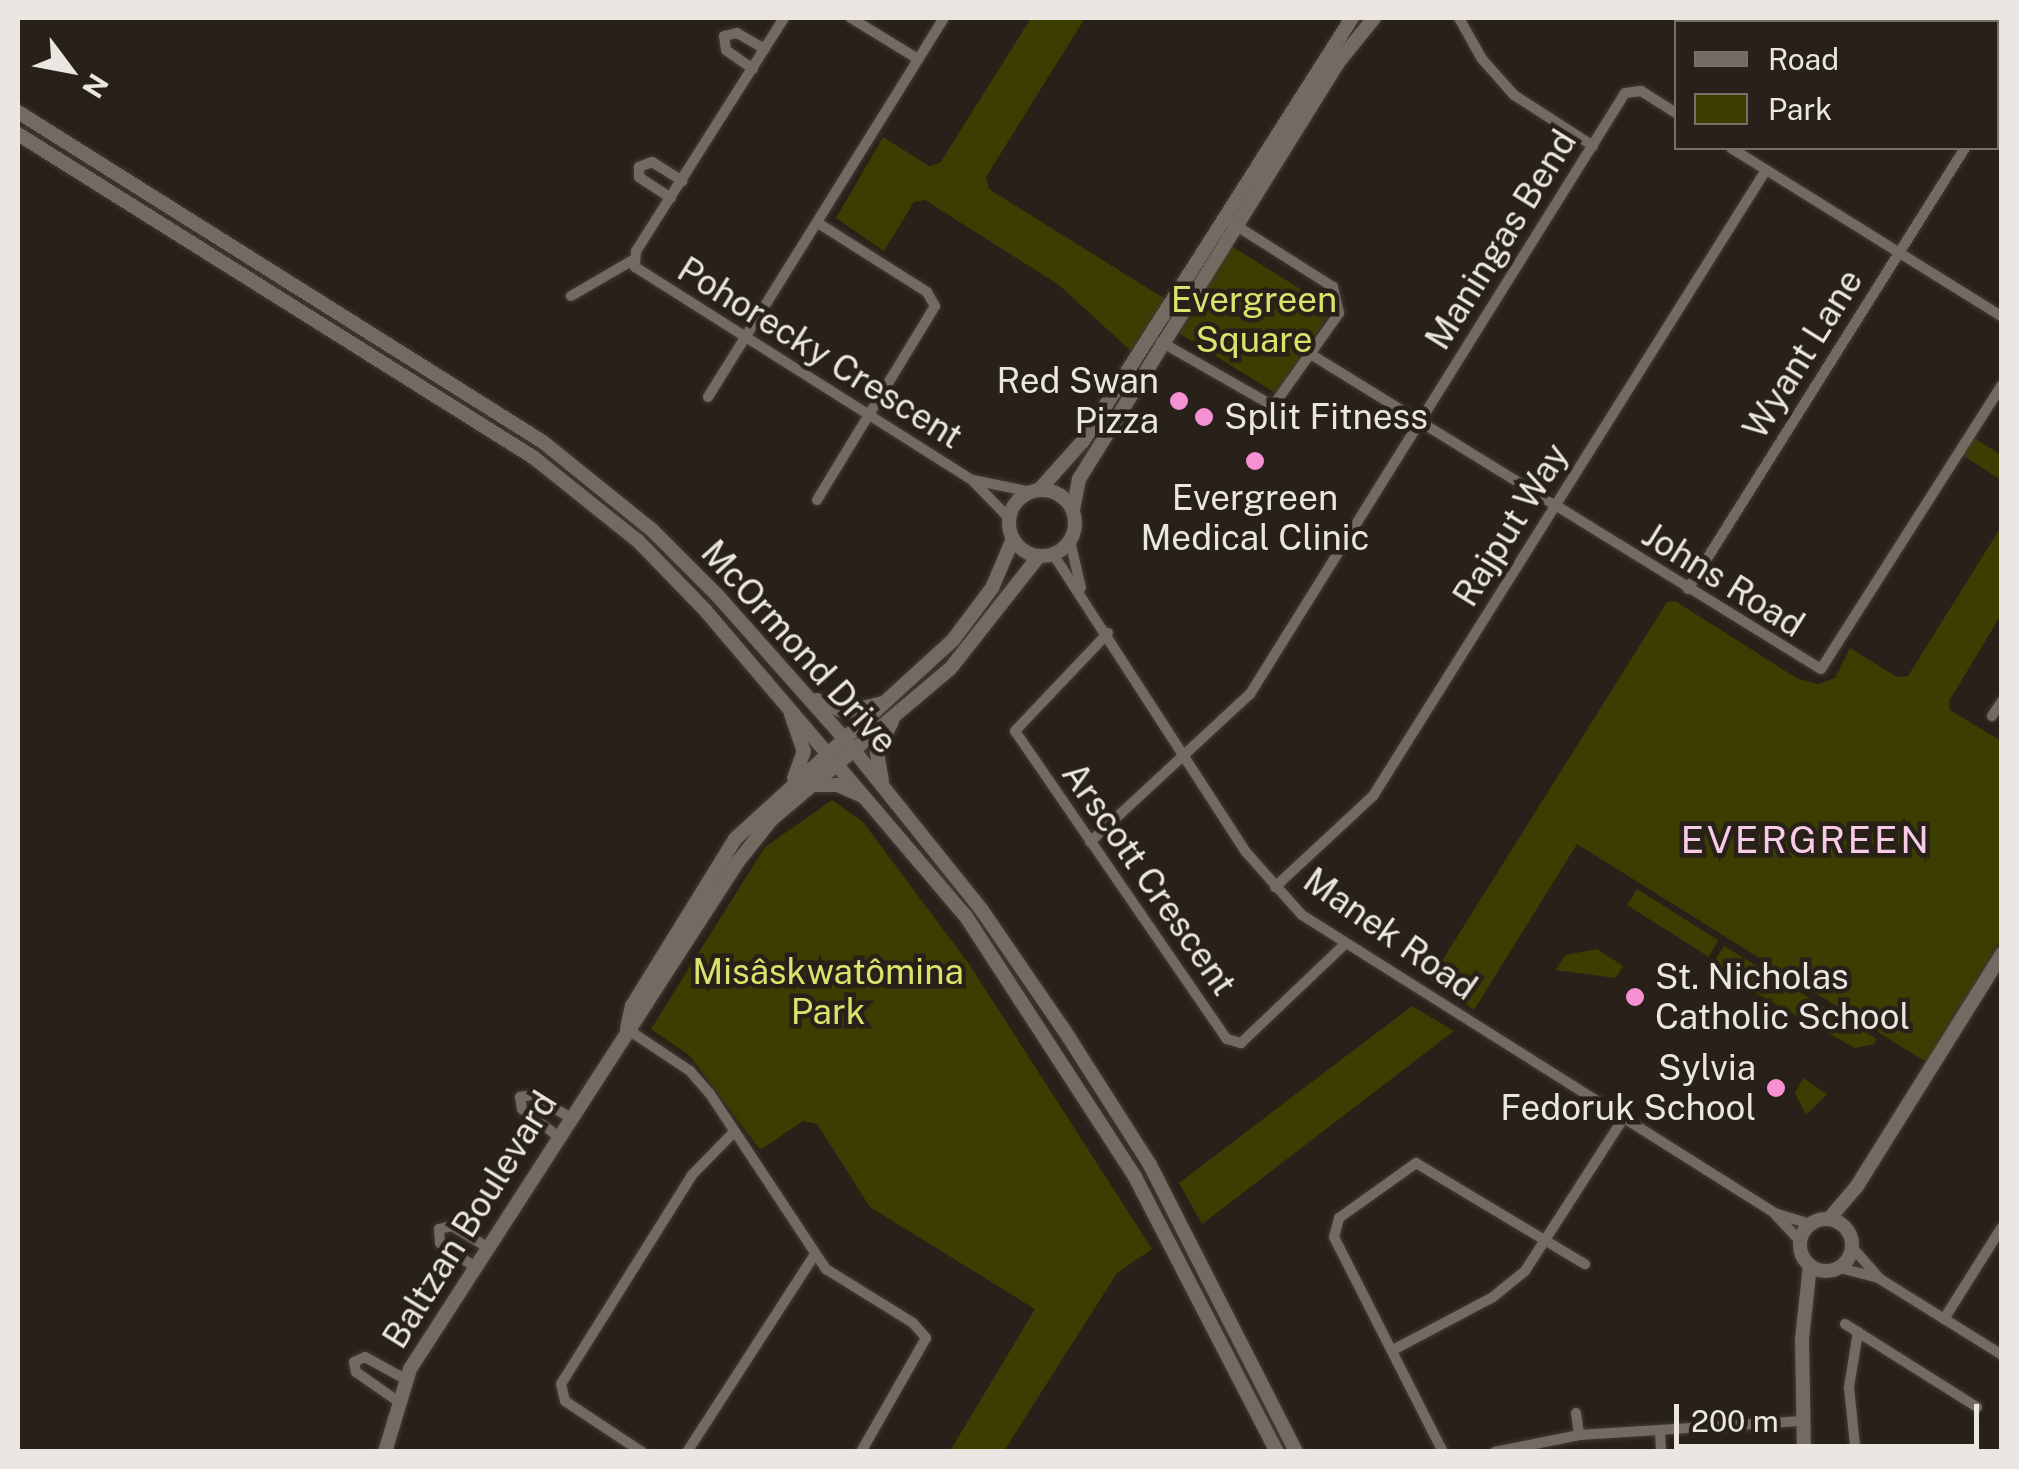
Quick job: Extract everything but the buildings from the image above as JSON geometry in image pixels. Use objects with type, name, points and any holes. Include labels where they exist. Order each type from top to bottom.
[{"type":"main road","points":[[804,691],[845,712],[892,708],[962,657],[1046,555],[1070,541],[1079,478],[1157,339],[1352,18]]},
{"type":"main road","points":[[1230,222],[1336,64],[1374,18]]},
{"type":"main road","name":"McOrmond Drive","points":[[18,112],[544,442],[651,529],[804,691],[982,908],[1150,1165],[1296,1452]]},
{"type":"main road","name":"McOrmond Drive","points":[[18,134],[533,457],[638,542],[782,695],[964,915],[1125,1160],[1277,1452]]},
{"type":"main road","points":[[888,795],[878,752],[892,708],[968,622],[1013,539],[1009,518],[1035,490],[1063,470],[1157,339]]},
{"type":"main road","points":[[1035,490],[1060,494],[1073,510]]},
{"type":"main road","points":[[1013,539],[1046,555]]},
{"type":"main road","points":[[782,695],[803,740],[792,782]]},
{"type":"main road","name":"Baltzan Boulevard","points":[[626,1029],[632,1006],[722,857],[792,782],[834,756],[892,708]]},
{"type":"main road","name":"Baltzan Boulevard","points":[[384,1452],[404,1379],[626,1029],[645,1012],[748,848],[812,785],[834,756]]},
{"type":"main road","points":[[812,785],[838,785],[868,799]]},
{"type":"main road","points":[[1804,1452],[1800,1421],[1810,1266],[1801,1242],[1811,1224],[1829,1219],[1857,1186],[2001,954]]},
{"type":"main road","points":[[1808,1306],[1852,1248],[1848,1232],[1857,1186]]},
{"type":"main road","points":[[1829,1219],[1848,1232]]},
{"type":"main road","points":[[1810,1266],[1834,1270]]},
{"type":"street","name":"Pohorecky Crescent","points":[[784,18],[634,260],[640,272],[972,480],[1009,518]]},
{"type":"street","points":[[852,18],[918,59]]},
{"type":"street","points":[[708,396],[944,18]]},
{"type":"street","points":[[1456,18],[1514,95],[1594,146]]},
{"type":"street","points":[[752,69],[726,50],[724,36],[737,32],[765,49]]},
{"type":"street","name":"Maningas Bend","points":[[1090,842],[1185,758],[1264,675],[1419,422],[1632,89],[1674,112]]},
{"type":"street","points":[[1734,150],[2002,316]]},
{"type":"street","name":"Wyant Lane","points":[[1688,589],[1964,150]]},
{"type":"street","points":[[671,198],[642,180],[639,167],[652,162],[682,181]]},
{"type":"street","name":"Rajput Way","points":[[1275,888],[1373,796],[1766,170]]},
{"type":"street","points":[[1157,339],[1267,406],[1284,399],[1339,313],[1338,292],[1230,222]]},
{"type":"street","points":[[816,500],[932,315],[934,300],[818,223]]},
{"type":"street","points":[[571,296],[634,260]]},
{"type":"street","name":"Johns Road","points":[[1312,355],[1820,669],[2002,384]]},
{"type":"street","name":"Pohorecky Crescent","points":[[972,480],[1035,490]]},
{"type":"street","name":"Manek Road","points":[[1070,541],[1083,594]]},
{"type":"street","name":"Manek Road","points":[[1046,555],[1083,594],[1185,758],[1275,888],[1344,945],[1773,1212],[1811,1224]]},
{"type":"street","name":"Arscott Crescent","points":[[1108,633],[1016,731],[1232,1043],[1241,1042],[1344,945]]},
{"type":"street","points":[[1992,716],[2002,701]]},
{"type":"street","points":[[626,1029],[690,1072],[814,1256],[926,1338],[861,1452]]},
{"type":"street","points":[[559,1137],[522,1110],[520,1098],[532,1094],[570,1118]]},
{"type":"street","points":[[1393,1350],[1493,1297],[1547,1242],[1623,1119]]},
{"type":"street","points":[[642,1452],[566,1401],[561,1384],[692,1175],[734,1132]]},
{"type":"street","points":[[1443,1452],[1333,1227],[1406,1167],[1424,1166],[1584,1264]]},
{"type":"street","name":"Manek Road","points":[[1773,1212],[1801,1242]]},
{"type":"street","points":[[475,1267],[440,1243],[439,1229],[452,1226],[487,1248]]},
{"type":"street","points":[[1944,1319],[2002,1227]]},
{"type":"street","points":[[1852,1248],[1880,1279],[2002,1356]]},
{"type":"street","points":[[688,1452],[814,1256]]},
{"type":"street","points":[[1834,1270],[1880,1279]]},
{"type":"street","points":[[1845,1324],[1978,1407]]},
{"type":"street","points":[[1855,1446],[1849,1387],[1858,1332]]},
{"type":"street","points":[[396,1400],[356,1372],[354,1362],[366,1358],[404,1379]]},
{"type":"street","points":[[1576,1413],[1579,1435]]},
{"type":"street","points":[[1495,1452],[1579,1435],[1800,1421]]},
{"type":"street","points":[[1660,1432],[1662,1452]]},
{"type":"green space","points":[[1031,18],[1085,18],[986,177],[989,189],[1165,299],[1132,352],[1059,285],[925,200],[914,202],[884,251],[836,218],[883,137],[929,166],[940,163]]},
{"type":"green space","name":"Evergreen Square","points":[[1230,245],[1332,309],[1278,395],[1176,331]]},
{"type":"green space","points":[[1970,435],[2001,455],[2001,480],[1959,453]]},
{"type":"green space","points":[[2001,527],[2001,615],[1949,701],[1950,710],[2001,741],[2001,940],[1926,1062],[1577,844],[1474,1010],[1430,980],[1667,602],[1675,601],[1798,679],[1818,684],[1835,678],[1850,648],[1897,677],[1908,676]]},
{"type":"green space","name":"Misâskwatômina Park","points":[[832,800],[863,822],[969,964],[1152,1249],[1117,1273],[1004,1451],[950,1451],[1035,1309],[870,1207],[817,1124],[803,1121],[760,1150],[690,1056],[651,1029],[765,847]]},
{"type":"green space","points":[[1637,889],[1718,940],[1709,957],[1627,905]]},
{"type":"green space","points":[[1724,946],[1877,1039],[1874,1044],[1855,1048],[1710,968]]},
{"type":"green space","points":[[1597,949],[1623,966],[1616,978],[1556,970],[1565,955]]},
{"type":"green space","points":[[1412,1006],[1454,1031],[1202,1224],[1179,1183]]},
{"type":"green space","points":[[1803,1078],[1827,1094],[1806,1115],[1795,1093]]},
{"type":"place","name":"Red Swan Pizza","points":[[1179,401]]},
{"type":"place","name":"Split Fitness","points":[[1204,417]]},
{"type":"place","name":"Evergreen Medical Clinic","points":[[1255,461]]},
{"type":"place","name":"St. Nicholas Catholic School","points":[[1635,997]]},
{"type":"place","name":"Sylvia Fedoruk School","points":[[1776,1088]]},
{"type":"district","name":"EVERGREEN","points":[[1806,840]]}]
